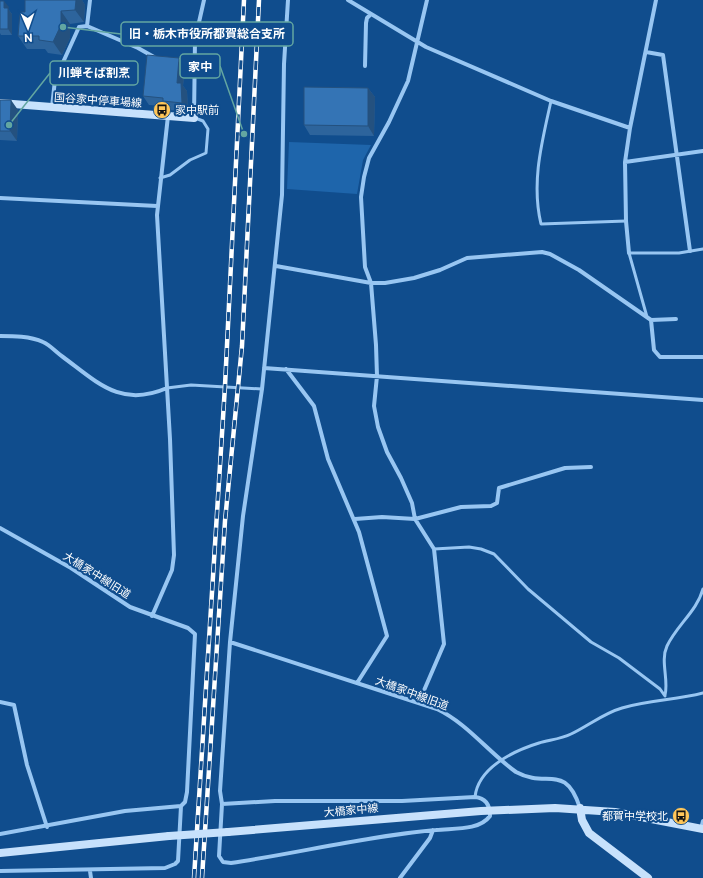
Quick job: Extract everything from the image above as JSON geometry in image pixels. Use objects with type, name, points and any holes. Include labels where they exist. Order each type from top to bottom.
[{"type":"main road","name":"国谷家中停車場線","points":[[0,104],[194,118]]},
{"type":"main road","name":"大橋家中線","points":[[0,853],[168,836],[490,810],[580,808],[636,815],[702,826]]},
{"type":"main road","points":[[580,808],[582,820],[589,833],[648,878]]},
{"type":"street","points":[[88,26],[90,0]]},
{"type":"street","points":[[194,118],[195,40],[204,0]]},
{"type":"street","points":[[222,804],[275,801],[402,801],[475,797],[482,798],[486,801],[490,810],[490,816],[482,825],[433,830],[230,863],[223,862],[219,856],[222,804],[220,791],[230,642],[243,516],[262,389],[276,266],[282,195],[284,64],[288,0]]},
{"type":"street","points":[[348,0],[416,42],[551,101],[630,128]]},
{"type":"street","points":[[419,702],[444,644],[434,549],[415,519],[412,503],[387,452],[378,427],[374,406],[377,376],[376,345],[371,283],[365,267],[361,196],[369,158],[389,122],[408,81],[427,0]]},
{"type":"street","points":[[629,254],[626,221],[625,162],[630,128],[656,0]]},
{"type":"street","points":[[365,66],[366,23],[367,18],[371,14]]},
{"type":"street","points":[[52,107],[55,80],[79,27],[88,26],[138,48],[152,57],[159,58]]},
{"type":"street","points":[[646,52],[663,55],[690,251]]},
{"type":"street","points":[[172,59],[194,61]]},
{"type":"street","points":[[152,616],[174,564],[167,388],[157,206],[168,116]]},
{"type":"street","points":[[625,162],[703,151]]},
{"type":"street","points":[[0,198],[157,206]]},
{"type":"street","points":[[276,266],[371,283],[385,283],[414,278],[440,270],[467,258],[542,252],[550,254],[579,270],[652,320],[676,319]]},
{"type":"street","points":[[652,320],[654,350],[660,357],[703,357]]},
{"type":"street","points":[[0,336],[18,337],[43,342],[105,389],[118,394],[130,396],[154,393],[167,388]]},
{"type":"street","points":[[264,368],[703,400]]},
{"type":"street","points":[[286,369],[314,406],[328,459],[355,520],[387,636],[356,683]]},
{"type":"street","points":[[355,520],[382,517],[415,519],[461,507],[491,506],[497,503],[499,488],[565,468],[592,467]]},
{"type":"street","name":"大橋家中線旧道","points":[[0,528],[71,568],[130,606],[152,616],[188,628],[195,634],[187,792],[185,802],[181,806]]},
{"type":"street","name":"大橋家中線旧道","points":[[230,642],[419,702],[449,715],[522,775],[564,782],[570,786],[575,792],[580,808]]},
{"type":"street","points":[[0,702],[14,705],[27,765],[47,827]]},
{"type":"street","points":[[0,834],[47,827],[125,812],[181,806],[178,861],[176,864],[165,868],[90,871],[0,871]]},
{"type":"street","points":[[400,878],[430,838],[433,830]]},
{"type":"street","points":[[90,871],[91,878]]},
{"type":"lane","points":[[551,101],[541,143],[536,177],[536,205],[541,224],[626,221]]},
{"type":"lane","points":[[160,178],[170,175],[190,160],[206,153],[208,128],[203,122],[194,118]]},
{"type":"lane","points":[[647,317],[629,254],[665,254],[703,249]]},
{"type":"lane","points":[[167,388],[191,385],[262,389]]},
{"type":"lane","points":[[434,549],[469,547],[488,551],[494,554],[528,589],[591,642],[619,658],[660,689],[666,700]]},
{"type":"lane","points":[[665,696],[667,685],[665,654],[667,647],[696,606],[703,589]]},
{"type":"lane","points":[[475,797],[476,788],[480,780],[502,760],[538,743],[570,734],[617,709],[684,698],[703,693]]},
{"type":"shaded area","points":[[289,142],[371,145],[363,160],[357,194],[287,189]]},
{"type":"building","points":[[25,0],[76,0],[75,10],[61,11],[61,25],[53,42],[39,40],[39,36],[18,36],[20,12],[25,12]]},
{"type":"building","points":[[0,1],[4,1],[4,8],[8,8],[8,29],[0,29]]},
{"type":"building","points":[[147,55],[179,58],[177,83],[181,83],[182,103],[163,101],[163,98],[143,96]]},
{"type":"building","points":[[304,87],[368,88],[368,126],[304,125]]},
{"type":"building","points":[[0,100],[11,100],[10,131],[0,131]]},
{"type":"railway","points":[[194,878],[225,386],[244,0]]},
{"type":"railway","points":[[202,878],[225,521],[242,346],[259,0]]},
{"type":"place","name":"旧・栃木市役所都賀総合支所","points":[[63,27]]},
{"type":"place","name":"家中駅前","points":[[162,110]]},
{"type":"place","name":"川蝉そば割烹","points":[[9,125]]},
{"type":"place","name":"家中","points":[[244,134]]},
{"type":"place","name":"都賀中学校北","points":[[681,816]]}]
